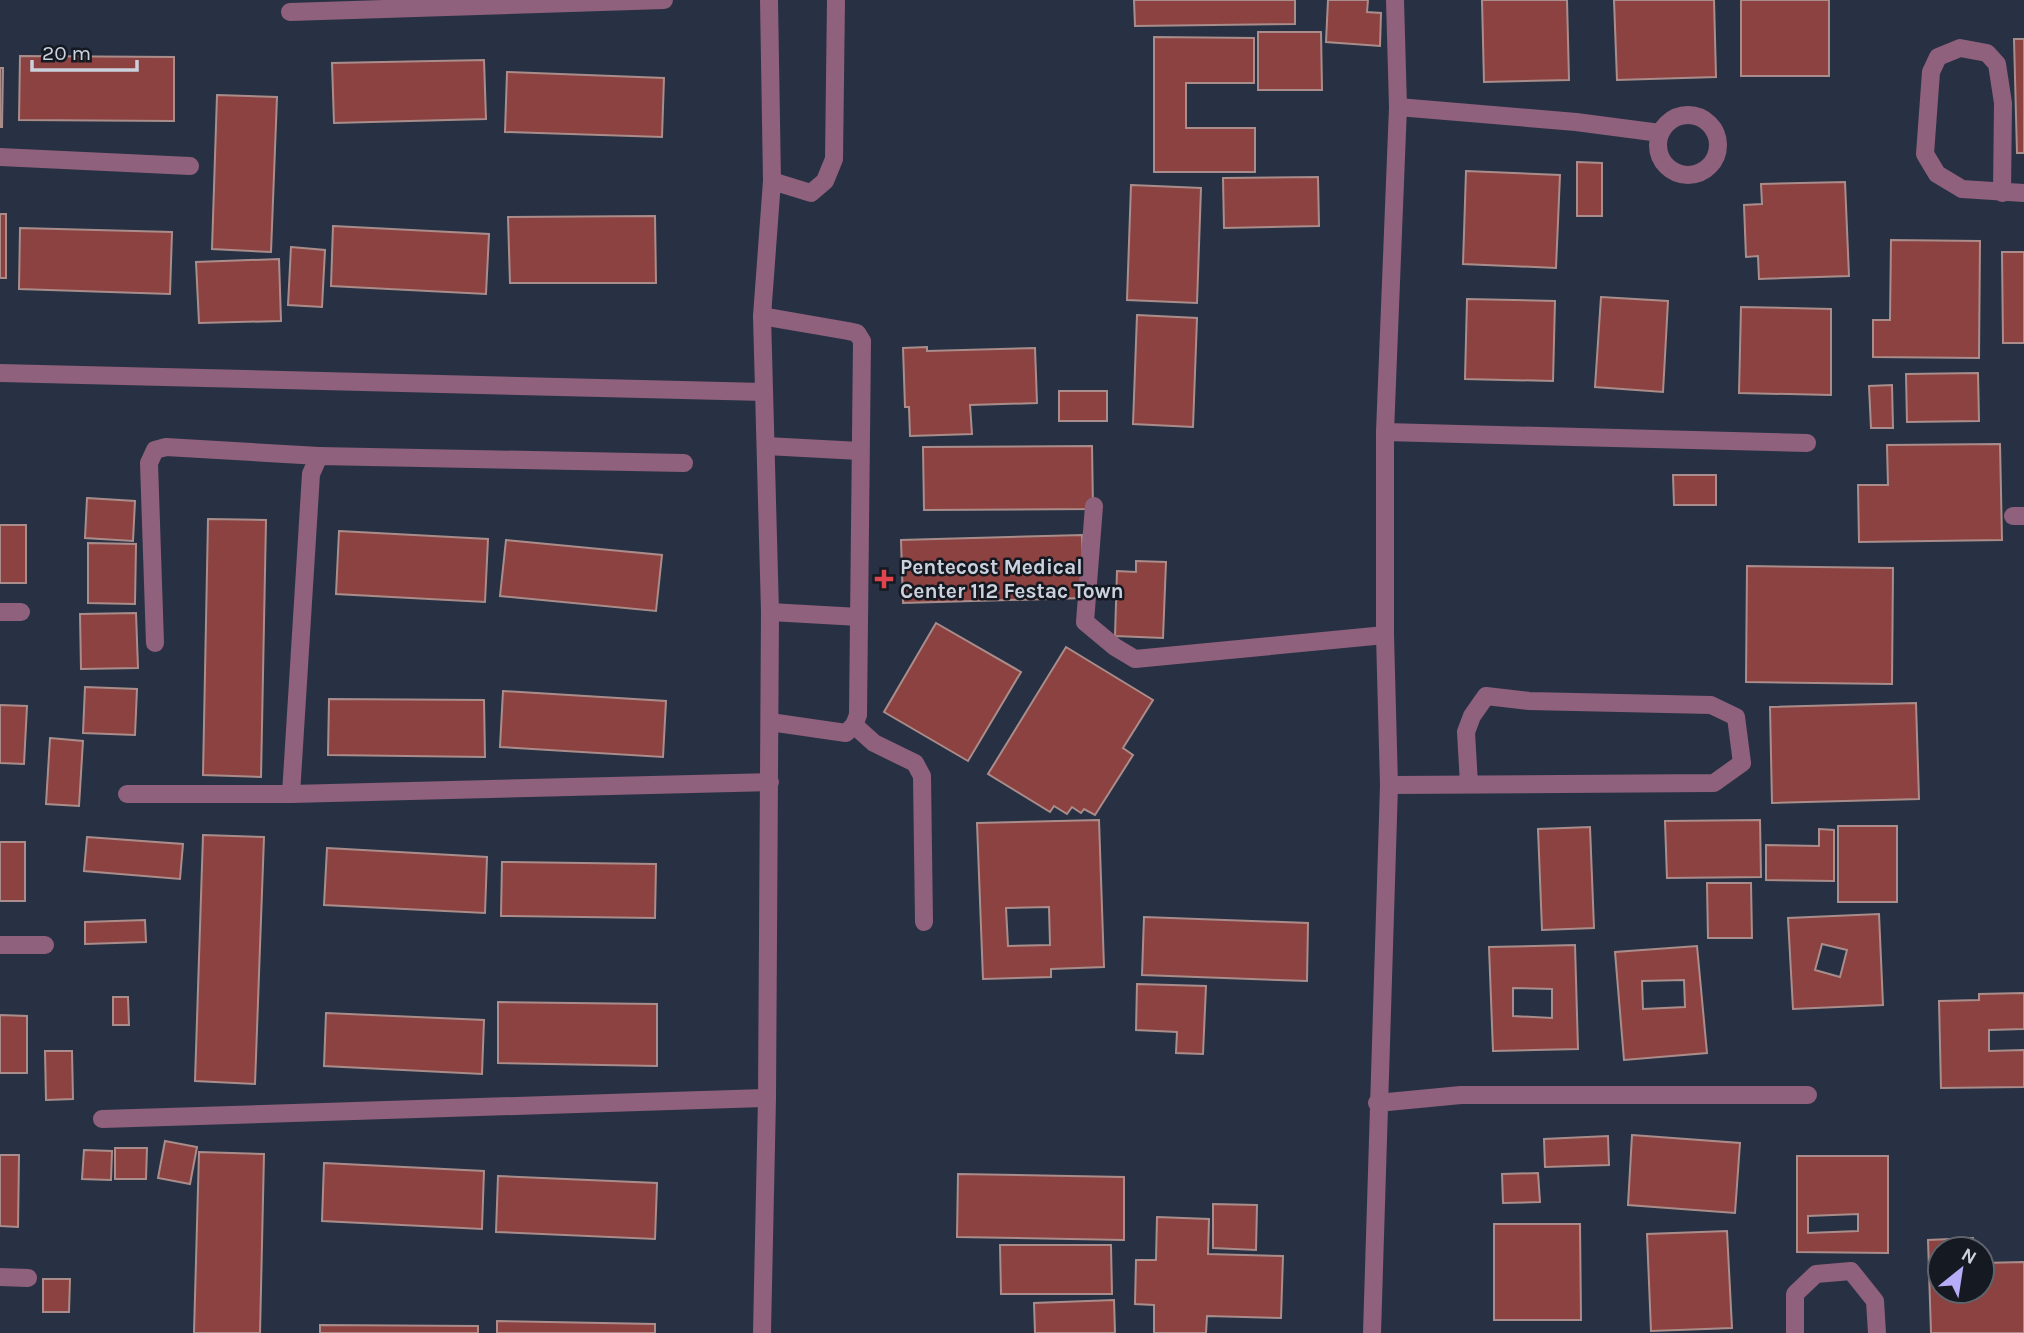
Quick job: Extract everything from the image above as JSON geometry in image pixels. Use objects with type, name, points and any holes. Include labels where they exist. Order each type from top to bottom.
[{"type":"street","points":[[290,12],[664,0]]},
{"type":"street","points":[[762,1333],[771,612],[762,316],[772,181],[769,0]]},
{"type":"street","points":[[772,181],[811,193],[825,181],[834,159],[836,0]]},
{"type":"street","points":[[1372,1333],[1377,1103],[1389,785],[1385,635],[1385,432],[1398,107],[1395,0]]},
{"type":"street","points":[[2002,194],[2003,103],[1997,64],[1987,53],[1960,48],[1938,57],[1931,72],[1925,154],[1937,174],[1962,189],[2002,194],[2024,193]]},
{"type":"street","points":[[1398,107],[1576,122],[1660,133]]},
{"type":"street","points":[[0,157],[190,166]]},
{"type":"street","points":[[762,316],[857,333],[862,341],[858,715],[854,725],[846,733],[770,722]]},
{"type":"street","points":[[0,373],[764,392]]},
{"type":"street","points":[[1385,432],[1807,443]]},
{"type":"street","points":[[766,446],[860,451]]},
{"type":"street","points":[[155,643],[149,463],[155,450],[166,447],[320,456],[684,463]]},
{"type":"street","points":[[291,794],[311,474],[320,456]]},
{"type":"street","points":[[1094,506],[1085,622],[1115,648],[1135,659],[1385,635]]},
{"type":"street","points":[[0,612],[21,612]]},
{"type":"street","points":[[771,612],[859,617]]},
{"type":"street","points":[[1389,785],[1714,783],[1742,763],[1736,718],[1711,705],[1529,701],[1486,696],[1472,716],[1466,732],[1469,784]]},
{"type":"street","points":[[854,725],[874,743],[915,763],[922,776],[924,922]]},
{"type":"street","points":[[127,794],[291,794],[770,782]]},
{"type":"street","points":[[0,945],[45,945]]},
{"type":"street","points":[[1377,1103],[1461,1095],[1808,1095]]},
{"type":"street","points":[[102,1119],[767,1098]]},
{"type":"street","points":[[1795,1333],[1795,1294],[1816,1274],[1851,1271],[1875,1301],[1877,1333]]},
{"type":"street","points":[[0,1277],[28,1278]]},
{"type":"building","points":[[1134,0],[1295,0],[1295,24],[1135,26]]},
{"type":"building","points":[[1328,0],[1368,0],[1367,12],[1381,13],[1380,46],[1326,42]]},
{"type":"building","points":[[1482,0],[1567,0],[1569,80],[1484,82]]},
{"type":"building","points":[[1614,0],[1714,0],[1716,77],[1617,80]]},
{"type":"building","points":[[1741,0],[1829,0],[1829,76],[1741,76]]},
{"type":"building","points":[[1258,32],[1321,32],[1322,90],[1258,90]]},
{"type":"building","points":[[1154,37],[1254,38],[1254,83],[1186,83],[1186,128],[1255,128],[1255,172],[1154,172]]},
{"type":"building","points":[[2014,39],[2024,39],[2024,153],[2017,153]]},
{"type":"building","points":[[20,56],[174,57],[174,121],[19,120]]},
{"type":"building","points":[[484,60],[486,119],[334,123],[332,63]]},
{"type":"building","points":[[0,68],[3,68],[2,127],[0,127]]},
{"type":"building","points":[[507,72],[664,78],[662,137],[505,132]]},
{"type":"building","points":[[217,95],[277,97],[271,252],[212,249]]},
{"type":"building","points":[[1577,162],[1602,163],[1602,216],[1577,216]]},
{"type":"building","points":[[1466,171],[1560,175],[1556,268],[1463,264]]},
{"type":"building","points":[[1318,177],[1319,226],[1224,228],[1223,178]]},
{"type":"building","points":[[1845,182],[1849,276],[1759,279],[1758,256],[1746,257],[1744,205],[1762,204],[1761,184]]},
{"type":"building","points":[[1131,185],[1201,188],[1197,303],[1127,300]]},
{"type":"building","points":[[0,214],[6,214],[6,278],[0,278]]},
{"type":"building","points":[[655,216],[656,283],[510,283],[508,217]]},
{"type":"building","points":[[333,226],[489,234],[486,294],[331,286]]},
{"type":"building","points":[[20,228],[172,232],[170,294],[19,289]]},
{"type":"building","points":[[1891,240],[1980,241],[1979,358],[1873,357],[1873,320],[1890,320]]},
{"type":"building","points":[[291,247],[325,250],[322,307],[288,305]]},
{"type":"building","points":[[2002,252],[2024,252],[2024,343],[2003,343]]},
{"type":"building","points":[[279,259],[281,321],[199,323],[196,262]]},
{"type":"building","points":[[1601,297],[1668,301],[1663,392],[1595,387]]},
{"type":"building","points":[[1467,299],[1555,301],[1553,381],[1465,379]]},
{"type":"building","points":[[1741,307],[1831,309],[1831,395],[1739,393]]},
{"type":"building","points":[[1137,315],[1197,318],[1193,427],[1133,424]]},
{"type":"building","points":[[927,347],[927,351],[1035,348],[1037,403],[970,405],[972,434],[910,436],[909,407],[905,407],[903,348]]},
{"type":"building","points":[[1978,373],[1979,421],[1907,422],[1906,374]]},
{"type":"building","points":[[1892,385],[1893,428],[1871,428],[1869,386]]},
{"type":"building","points":[[1059,391],[1107,391],[1107,421],[1059,421]]},
{"type":"building","points":[[2000,444],[2002,540],[1859,542],[1858,485],[1888,485],[1887,445]]},
{"type":"building","points":[[1092,446],[1093,509],[924,510],[923,447]]},
{"type":"building","points":[[1673,475],[1716,475],[1716,505],[1674,505]]},
{"type":"building","points":[[87,498],[135,501],[133,541],[85,538]]},
{"type":"building","points":[[208,519],[266,520],[261,777],[203,775]]},
{"type":"building","points":[[0,525],[26,525],[26,583],[0,583]]},
{"type":"building","points":[[339,531],[488,539],[485,602],[336,594]]},
{"type":"building","points":[[1082,535],[1084,598],[903,603],[901,540]]},
{"type":"building","points":[[506,540],[662,555],[656,611],[500,596]]},
{"type":"building","points":[[88,543],[136,544],[135,604],[88,603]]},
{"type":"building","points":[[1136,561],[1166,562],[1163,638],[1115,636],[1117,571],[1136,572]]},
{"type":"building","points":[[1747,566],[1893,568],[1892,684],[1746,682]]},
{"type":"building","points":[[136,613],[138,668],[81,669],[80,614]]},
{"type":"building","points":[[936,623],[1021,672],[968,761],[884,712]]},
{"type":"building","points":[[1066,647],[1153,700],[1123,748],[1133,755],[1095,815],[1084,809],[1081,813],[1072,807],[1067,814],[1054,806],[1050,812],[988,774]]},
{"type":"building","points":[[85,687],[137,689],[135,735],[83,733]]},
{"type":"building","points":[[503,691],[666,701],[663,757],[500,747]]},
{"type":"building","points":[[329,699],[484,700],[485,757],[328,755]]},
{"type":"building","points":[[1916,703],[1919,799],[1772,803],[1770,707]]},
{"type":"building","points":[[0,705],[27,706],[24,764],[0,763]]},
{"type":"building","points":[[50,738],[83,741],[79,806],[46,804]]},
{"type":"building","points":[[1099,820],[1104,967],[1051,969],[1051,977],[983,979],[977,823]],"holes":[[[1049,907],[1050,945],[1008,946],[1006,908]]]},
{"type":"building","points":[[1760,820],[1761,877],[1667,878],[1665,821]]},
{"type":"building","points":[[1838,826],[1897,826],[1897,902],[1838,902]]},
{"type":"building","points":[[1590,827],[1594,928],[1542,930],[1538,829]]},
{"type":"building","points":[[1819,829],[1834,830],[1834,881],[1766,880],[1766,845],[1819,846]]},
{"type":"building","points":[[203,835],[264,837],[255,1084],[195,1081]]},
{"type":"building","points":[[87,837],[183,844],[180,879],[84,871]]},
{"type":"building","points":[[0,842],[25,842],[25,901],[0,901]]},
{"type":"building","points":[[327,848],[487,857],[485,913],[324,905]]},
{"type":"building","points":[[502,862],[656,864],[655,918],[501,916]]},
{"type":"building","points":[[1707,883],[1751,883],[1752,938],[1708,938]]},
{"type":"building","points":[[1879,914],[1883,1005],[1793,1009],[1788,918]],"holes":[[[1822,944],[1847,950],[1840,977],[1815,970]]]},
{"type":"building","points":[[1144,917],[1308,923],[1307,981],[1142,975]]},
{"type":"building","points":[[145,920],[146,942],[85,944],[85,922]]},
{"type":"building","points":[[1575,945],[1578,1049],[1493,1051],[1489,947]],"holes":[[[1513,988],[1552,989],[1552,1018],[1513,1016]]]},
{"type":"building","points":[[1697,946],[1707,1053],[1624,1060],[1615,952]],"holes":[[[1684,980],[1685,1007],[1643,1009],[1642,981]]]},
{"type":"building","points":[[1137,984],[1206,986],[1203,1054],[1176,1053],[1177,1032],[1136,1030]]},
{"type":"building","points":[[2024,993],[2024,1029],[1989,1030],[1989,1051],[2024,1050],[2024,1087],[1941,1088],[1939,1001],[1979,1000],[1979,994]]},
{"type":"building","points":[[113,997],[128,997],[129,1025],[113,1025]]},
{"type":"building","points":[[498,1002],[657,1004],[657,1066],[498,1063]]},
{"type":"building","points":[[326,1013],[484,1020],[482,1074],[324,1066]]},
{"type":"building","points":[[0,1015],[27,1016],[27,1073],[0,1073]]},
{"type":"building","points":[[45,1051],[72,1051],[73,1099],[46,1100]]},
{"type":"building","points":[[1632,1135],[1740,1143],[1735,1213],[1628,1205]]},
{"type":"building","points":[[1608,1136],[1609,1165],[1545,1167],[1544,1139]]},
{"type":"building","points":[[165,1141],[197,1147],[190,1184],[158,1178]]},
{"type":"building","points":[[115,1148],[147,1148],[146,1179],[115,1179]]},
{"type":"building","points":[[84,1150],[112,1151],[111,1180],[82,1179]]},
{"type":"building","points":[[199,1152],[264,1154],[260,1333],[194,1333]]},
{"type":"building","points":[[0,1155],[19,1155],[18,1227],[0,1226]]},
{"type":"building","points":[[1797,1156],[1888,1156],[1888,1253],[1797,1252]],"holes":[[[1858,1214],[1858,1231],[1808,1233],[1808,1216]]]},
{"type":"building","points":[[324,1163],[484,1171],[482,1229],[322,1221]]},
{"type":"building","points":[[1538,1173],[1540,1202],[1503,1203],[1502,1174]]},
{"type":"building","points":[[958,1174],[1124,1177],[1124,1240],[957,1237]]},
{"type":"building","points":[[498,1176],[657,1183],[655,1239],[496,1232]]},
{"type":"building","points":[[1213,1204],[1257,1205],[1256,1250],[1213,1248]]},
{"type":"building","points":[[1157,1217],[1209,1219],[1208,1254],[1283,1256],[1281,1318],[1207,1316],[1206,1333],[1154,1333],[1154,1305],[1135,1304],[1136,1260],[1156,1260]]},
{"type":"building","points":[[1494,1224],[1580,1224],[1581,1320],[1494,1320]]},
{"type":"building","points":[[1727,1231],[1732,1328],[1651,1331],[1647,1234]]},
{"type":"building","points":[[1000,1245],[1111,1245],[1112,1294],[1001,1294]]},
{"type":"building","points":[[2024,1262],[2024,1333],[1931,1333],[1930,1305],[1996,1305],[1996,1263]]},
{"type":"building","points":[[43,1279],[70,1279],[69,1312],[43,1312]]},
{"type":"building","points":[[1114,1300],[1115,1333],[1035,1333],[1034,1303]]},
{"type":"building","points":[[497,1321],[655,1324],[655,1333],[497,1333]]},
{"type":"building","points":[[320,1325],[478,1326],[478,1333],[320,1333]]},
{"type":"place","name":"Pentecost Medical Center 112 Festac Town","points":[[884,579]]}]
